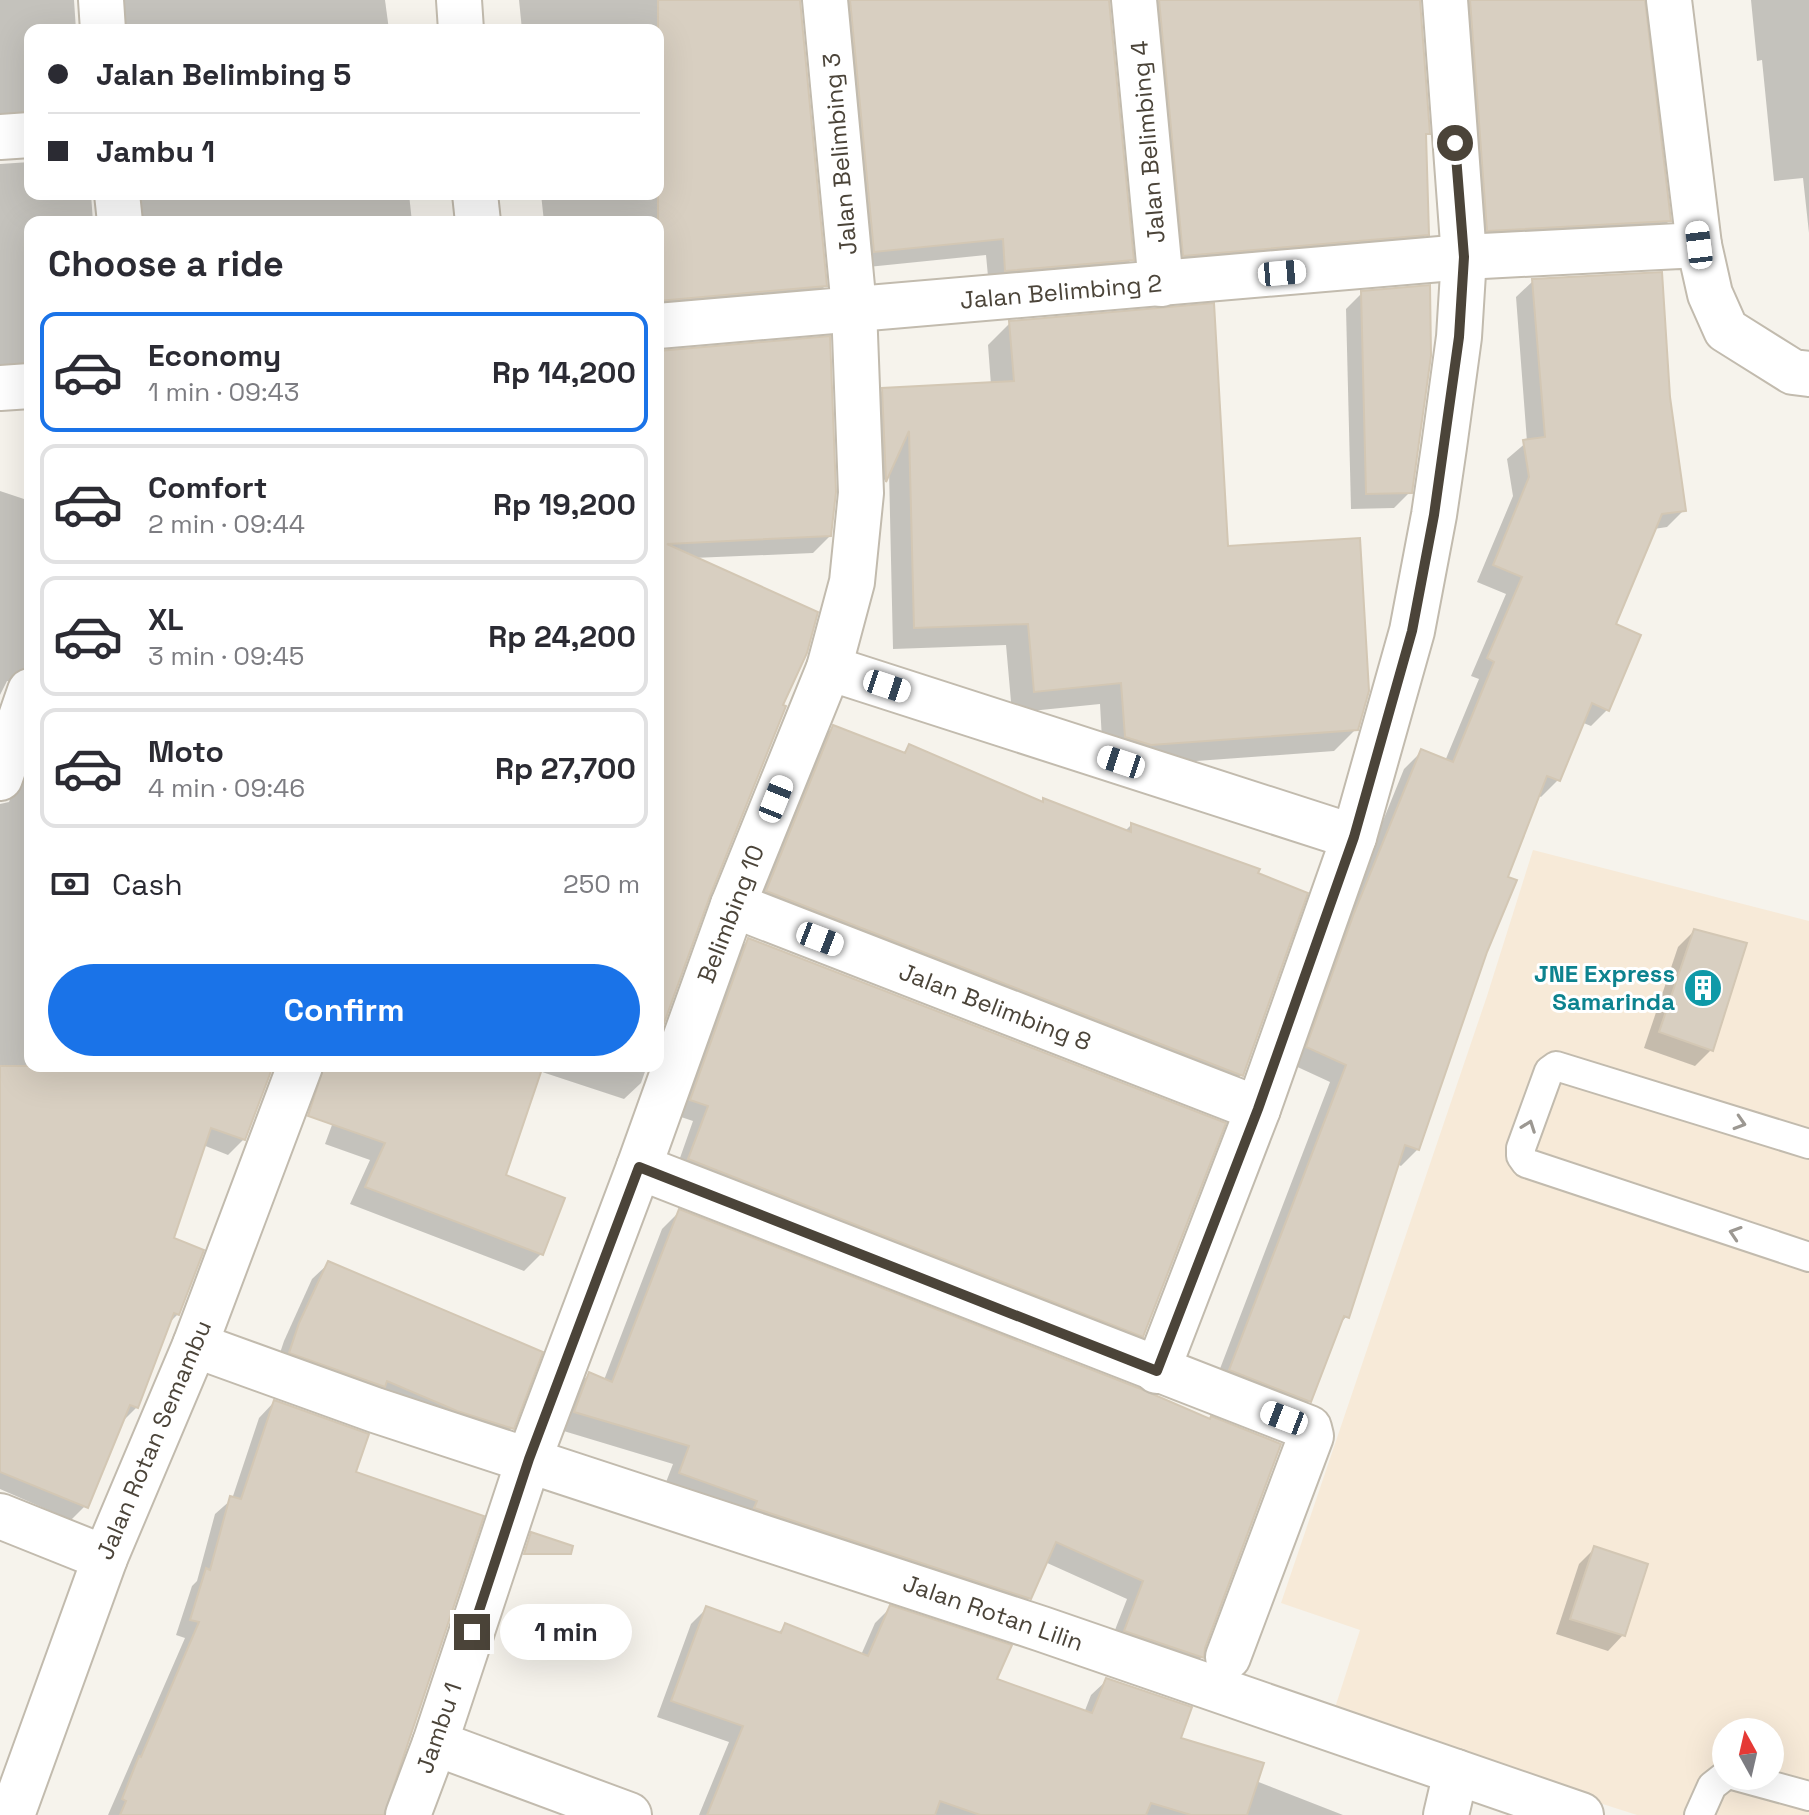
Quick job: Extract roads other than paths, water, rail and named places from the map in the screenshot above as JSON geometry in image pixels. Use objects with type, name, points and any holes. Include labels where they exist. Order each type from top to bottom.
[{"type":"street","points":[[101,0],[103,24]]},
{"type":"street","points":[[459,0],[461,24]]},
{"type":"street","name":"Jalan Belimbing 3","points":[[825,0],[854,308]]},
{"type":"street","name":"Jalan Belimbing 4","points":[[1134,0],[1161,284]]},
{"type":"street","points":[[1157,1371],[1258,1109],[1354,837],[1412,631],[1434,515],[1459,337],[1464,257],[1445,0]]},
{"type":"street","points":[[1669,0],[1699,245],[1710,294],[1726,330],[1793,372],[1809,374]]},
{"type":"street","points":[[0,137],[24,135]]},
{"type":"street","name":"Jalan Belimbing 2","points":[[664,325],[1464,257],[1699,245]]},
{"type":"street","name":"Belimbing 10","points":[[529,1459],[733,905],[829,668],[852,582],[861,493],[854,308]]},
{"type":"street","points":[[0,388],[24,386]]},
{"type":"street","points":[[829,668],[1354,837]]},
{"type":"street","points":[[0,778],[24,708]]},
{"type":"street","name":"Jalan Belimbing 8","points":[[733,905],[1258,1109]]},
{"type":"street","name":"Jalan Rotan Semambu","points":[[12,1815],[105,1558],[195,1345],[298,1072]]},
{"type":"street","points":[[639,1167],[1309,1428],[1311,1431],[1228,1657]]},
{"type":"street","name":"Jalan Rotan Lilin","points":[[195,1345],[375,1410],[1042,1629],[1581,1815]]},
{"type":"street","name":"Jambu 1","points":[[408,1815],[529,1459]]},
{"type":"street","points":[[0,1516],[105,1558]]},
{"type":"street","points":[[435,1743],[629,1815]]},
{"type":"street","points":[[1446,1815],[1456,1772]]},
{"type":"lane","points":[[1809,1144],[1556,1066],[1549,1071],[1521,1148],[1521,1156],[1526,1163],[1809,1257]]},
{"type":"lane","points":[[1699,1815],[1712,1786]]},
{"type":"lane","points":[[1784,1789],[1809,1796]]},
{"type":"place","name":"JNE Express Samarinda","points":[[1703,988]]}]
